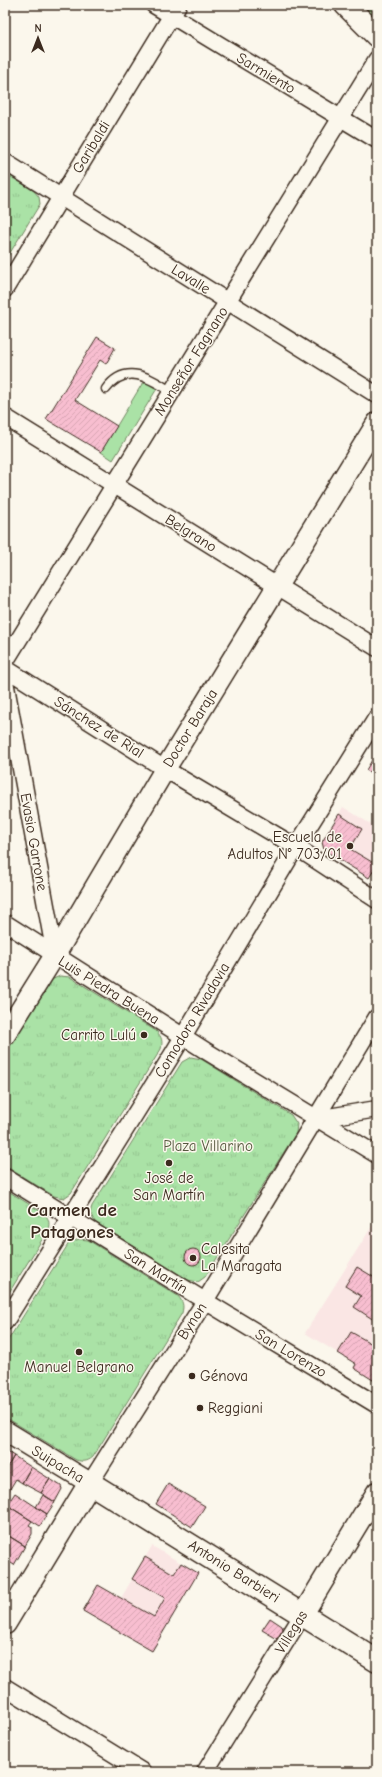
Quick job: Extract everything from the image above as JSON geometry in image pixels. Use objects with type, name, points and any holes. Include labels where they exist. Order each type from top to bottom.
[{"type":"main road","points":[[346,5],[377,36]]},
{"type":"main road","name":"Antonio Barbieri","points":[[90,1483],[377,1661]]},
{"type":"main road","name":"Bynon","points":[[5,1623],[90,1483]]},
{"type":"street","name":"Sarmiento","points":[[154,5],[175,10],[377,140]]},
{"type":"street","name":"Garibaldi","points":[[5,289],[175,10]]},
{"type":"street","name":"Monseñor Fagnano","points":[[5,662],[228,303],[377,59]]},
{"type":"street","name":"Lavalle","points":[[5,162],[377,395]]},
{"type":"street","name":"Belgrano","points":[[5,417],[377,648]]},
{"type":"street","name":"Doctor Baraja","points":[[5,1035],[55,955],[165,769],[377,423]]},
{"type":"street","name":"Sánchez de Rial","points":[[5,668],[165,769],[296,847],[377,900]]},
{"type":"street","name":"Evasio Garrone","points":[[5,682],[55,955]]},
{"type":"street","name":"Comodoro Rivadavia","points":[[5,1322],[183,1036],[296,847],[377,718]]},
{"type":"street","name":"Luis Piedra Buena","points":[[5,923],[316,1119],[377,1155]]},
{"type":"street","name":"Bynon","points":[[90,1483],[205,1301],[377,1017]]},
{"type":"street","points":[[316,1119],[377,1109]]},
{"type":"street","name":"San Martín","points":[[5,1177],[205,1301]]},
{"type":"street","name":"San Lorenzo","points":[[205,1301],[377,1405]]},
{"type":"street","name":"Suipacha","points":[[5,1431],[90,1483]]},
{"type":"street","name":"Villegas","points":[[205,1772],[377,1492]]},
{"type":"street","points":[[5,1687],[143,1772]]},
{"type":"lane","points":[[106,389],[112,380],[120,376],[130,374],[151,379],[172,392]]},
{"type":"shaded area","name":"Escuela de Adultos N° 703/01","points":[[343,807],[377,828],[377,865],[369,878],[324,850],[322,842]]},
{"type":"shaded area","points":[[377,1218],[376,1382],[354,1368],[356,1364],[305,1333]]},
{"type":"shaded area","points":[[152,1546],[198,1573],[152,1651],[83,1611],[98,1585],[121,1598]]},
{"type":"green space","points":[[359,5],[377,5],[377,22]]},
{"type":"green space","points":[[5,173],[34,191],[39,197],[40,204],[5,261]]},
{"type":"green space","points":[[147,383],[158,387],[113,460],[101,452],[142,384]]},
{"type":"green space","points":[[60,976],[70,977],[156,1031],[161,1037],[162,1041],[161,1049],[71,1193],[64,1198],[54,1196],[5,1166],[5,1054],[51,980]]},
{"type":"green space","name":"Plaza Villarino","points":[[191,1057],[201,1059],[291,1115],[297,1124],[296,1133],[205,1277],[198,1282],[188,1280],[95,1222],[90,1213],[92,1206],[182,1062]]},
{"type":"green space","points":[[5,1189],[43,1213],[48,1218],[49,1225],[48,1230],[5,1299]]},
{"type":"green space","points":[[79,1239],[88,1240],[178,1296],[183,1306],[182,1313],[93,1457],[87,1461],[76,1460],[5,1417],[5,1345],[69,1243]]},
{"type":"building","points":[[97,337],[115,348],[106,364],[100,360],[75,400],[117,426],[101,452],[46,419]]},
{"type":"building","points":[[377,752],[377,777],[366,770]]},
{"type":"building","name":"Escuela de Adultos N° 703/01","points":[[339,814],[362,829],[350,849],[377,865],[369,878],[324,850],[322,842]]},
{"type":"building","name":"Calesita La Maragata","points":[[190,1249],[196,1249],[201,1254],[199,1263],[196,1265],[190,1265],[185,1260],[185,1254]]},
{"type":"building","points":[[357,1267],[377,1279],[377,1322],[354,1307],[361,1296],[345,1286]]},
{"type":"building","points":[[351,1332],[372,1344],[377,1336],[376,1382],[354,1368],[356,1364],[338,1353]]},
{"type":"building","points":[[9,1453],[14,1456],[5,1471],[5,1455],[6,1456]]},
{"type":"building","points":[[14,1456],[31,1467],[22,1483],[16,1479],[5,1497],[5,1471]]},
{"type":"building","points":[[31,1467],[50,1479],[41,1493],[22,1483]]},
{"type":"building","points":[[50,1479],[61,1486],[62,1489],[55,1502],[41,1493]]},
{"type":"building","points":[[168,1484],[205,1506],[192,1527],[156,1504]]},
{"type":"building","points":[[15,1493],[47,1514],[40,1526],[7,1505]]},
{"type":"building","points":[[43,1495],[55,1502],[47,1514],[36,1507]]},
{"type":"building","points":[[7,1505],[32,1521],[29,1525],[32,1527],[32,1534],[25,1546],[5,1534],[5,1525],[9,1518],[5,1516],[5,1509]]},
{"type":"building","points":[[6,1534],[25,1546],[14,1565],[5,1559]]},
{"type":"building","points":[[145,1557],[174,1574],[181,1563],[198,1573],[152,1651],[83,1611],[98,1585],[154,1617],[165,1598],[132,1579]]},
{"type":"building","points":[[270,1618],[282,1626],[284,1632],[279,1640],[262,1630]]},
{"type":"place","name":"Escuela de Adultos N° 703/01","points":[[350,846]]},
{"type":"place","name":"Carrito Lulú","points":[[144,1035]]},
{"type":"place","name":"José de San Martín","points":[[169,1163]]},
{"type":"place","name":"Calesita La Maragata","points":[[193,1258]]},
{"type":"place","name":"Manuel Belgrano","points":[[79,1352]]},
{"type":"place","name":"Génova","points":[[192,1376]]},
{"type":"place","name":"Reggiani","points":[[200,1408]]},
{"type":"district","name":"Carmen de Patagones","points":[[72,1220]]}]
